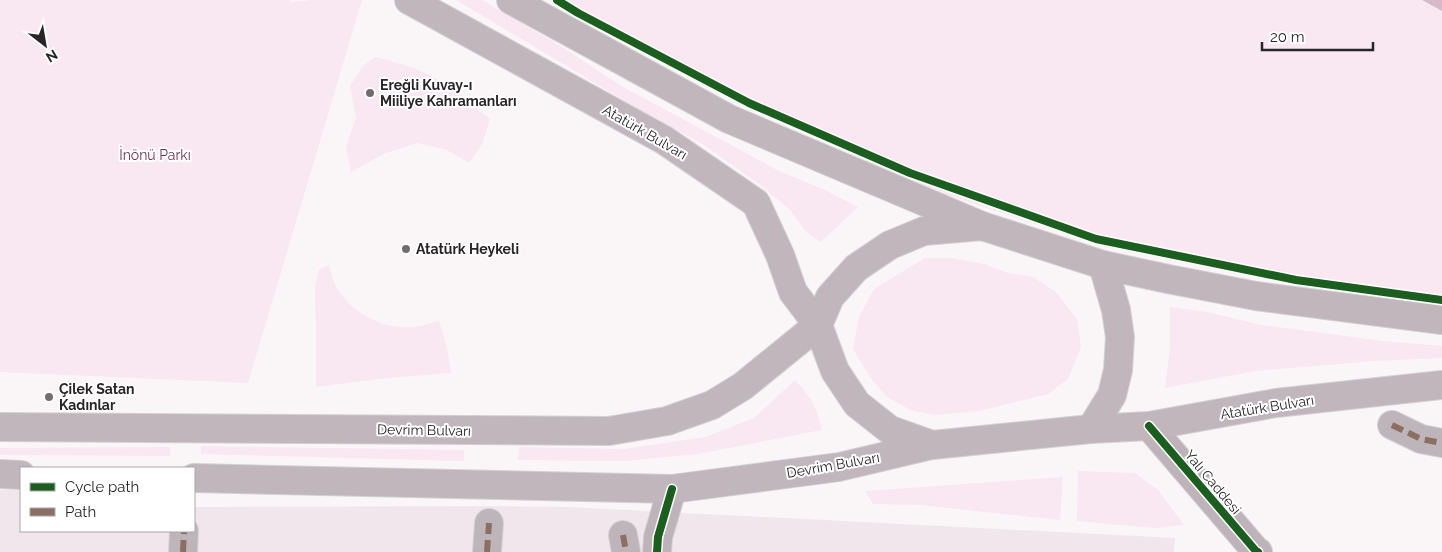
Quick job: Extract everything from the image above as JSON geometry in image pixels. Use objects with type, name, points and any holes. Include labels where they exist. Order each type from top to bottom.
[{"type":"main road","name":"Atatürk Bulvarı","points":[[409,0],[664,140],[756,203],[780,255],[793,292],[818,325],[835,371],[857,404],[890,430],[932,445],[1091,429],[1149,426],[1276,404],[1442,385]]},
{"type":"main road","points":[[511,0],[728,119],[982,226],[1103,265],[1256,296],[1442,320]]},
{"type":"main road","points":[[818,325],[830,297],[856,268],[890,245],[924,231],[982,226]]},
{"type":"main road","points":[[1091,429],[1112,396],[1118,370],[1120,338],[1116,310],[1103,265]]},
{"type":"main road","name":"Devrim Bulvarı","points":[[0,427],[609,431],[667,421],[712,404],[743,386],[818,325]]},
{"type":"main road","name":"Devrim Bulvarı","points":[[195,478],[672,489],[839,467],[932,445]]},
{"type":"main road","points":[[0,474],[20,475]]},
{"type":"street","points":[[1392,425],[1421,439],[1442,443]]},
{"type":"street","name":"Yalı Caddesi","points":[[1149,426],[1258,552]]},
{"type":"street","points":[[657,552],[658,537],[672,489]]},
{"type":"street","points":[[487,552],[489,523]]},
{"type":"street","points":[[183,552],[184,532]]},
{"type":"shaded area","points":[[1422,0],[1442,0],[1442,11]]},
{"type":"shaded area","points":[[0,490],[20,490],[20,532],[195,532],[195,507],[490,506],[569,507],[1175,538],[1174,552],[0,552]]},
{"type":"green space","name":"İnönü Parkı","points":[[0,0],[288,0],[292,2],[362,0],[248,383],[0,372]]},
{"type":"green space","points":[[456,0],[482,0],[562,47],[623,87],[781,172],[823,189],[858,207],[821,242],[806,232],[790,210],[759,184],[701,143],[645,113]]},
{"type":"green space","points":[[550,0],[1422,0],[1442,11],[1442,306],[1307,288],[1106,247],[926,188],[716,92]]},
{"type":"green space","points":[[375,57],[411,67],[432,76],[458,93],[490,119],[482,144],[469,163],[447,150],[417,143],[383,154],[351,172],[346,147],[356,118],[350,86],[363,66]]},
{"type":"green space","points":[[925,258],[951,258],[984,264],[1008,273],[1033,277],[1056,292],[1077,319],[1081,347],[1068,379],[1048,394],[979,411],[935,415],[910,410],[886,396],[870,377],[853,349],[859,317],[874,289]]},
{"type":"green space","points":[[329,265],[335,284],[341,294],[355,309],[372,320],[402,327],[419,326],[439,321],[447,348],[451,373],[387,378],[316,387],[315,287],[319,269]]},
{"type":"green space","points":[[1170,307],[1207,312],[1262,325],[1383,341],[1442,346],[1442,358],[1373,361],[1255,371],[1165,388],[1170,347]]},
{"type":"green space","points":[[795,380],[813,403],[822,430],[698,454],[624,461],[518,460],[519,447],[625,449],[705,437],[754,418]]},
{"type":"green space","points":[[201,446],[464,450],[464,461],[201,454]]},
{"type":"green space","points":[[170,447],[170,456],[0,455],[0,448]]},
{"type":"green space","points":[[1078,471],[1135,473],[1158,490],[1184,525],[1155,528],[1077,521]]},
{"type":"green space","points":[[1063,477],[1060,520],[920,505],[873,504],[865,491]]},
{"type":"marked path","points":[[1392,425],[1421,439],[1442,443]]},
{"type":"marked path","points":[[487,552],[489,523]]},
{"type":"marked path","points":[[183,552],[184,532]]},
{"type":"marked path","points":[[623,535],[626,552]]},
{"type":"cycle path","points":[[557,0],[578,13],[749,103],[910,173],[1096,239],[1296,280],[1442,300]]},
{"type":"cycle path","points":[[1149,426],[1258,552]]},
{"type":"cycle path","points":[[657,552],[658,537],[672,489]]},
{"type":"place","name":"Ereğli Kuvay-ı Miiliye Kahramanları","points":[[370,93]]},
{"type":"place","name":"Atatürk Heykeli","points":[[406,249]]},
{"type":"place","name":"Çilek Satan Kadınlar","points":[[49,397]]}]
